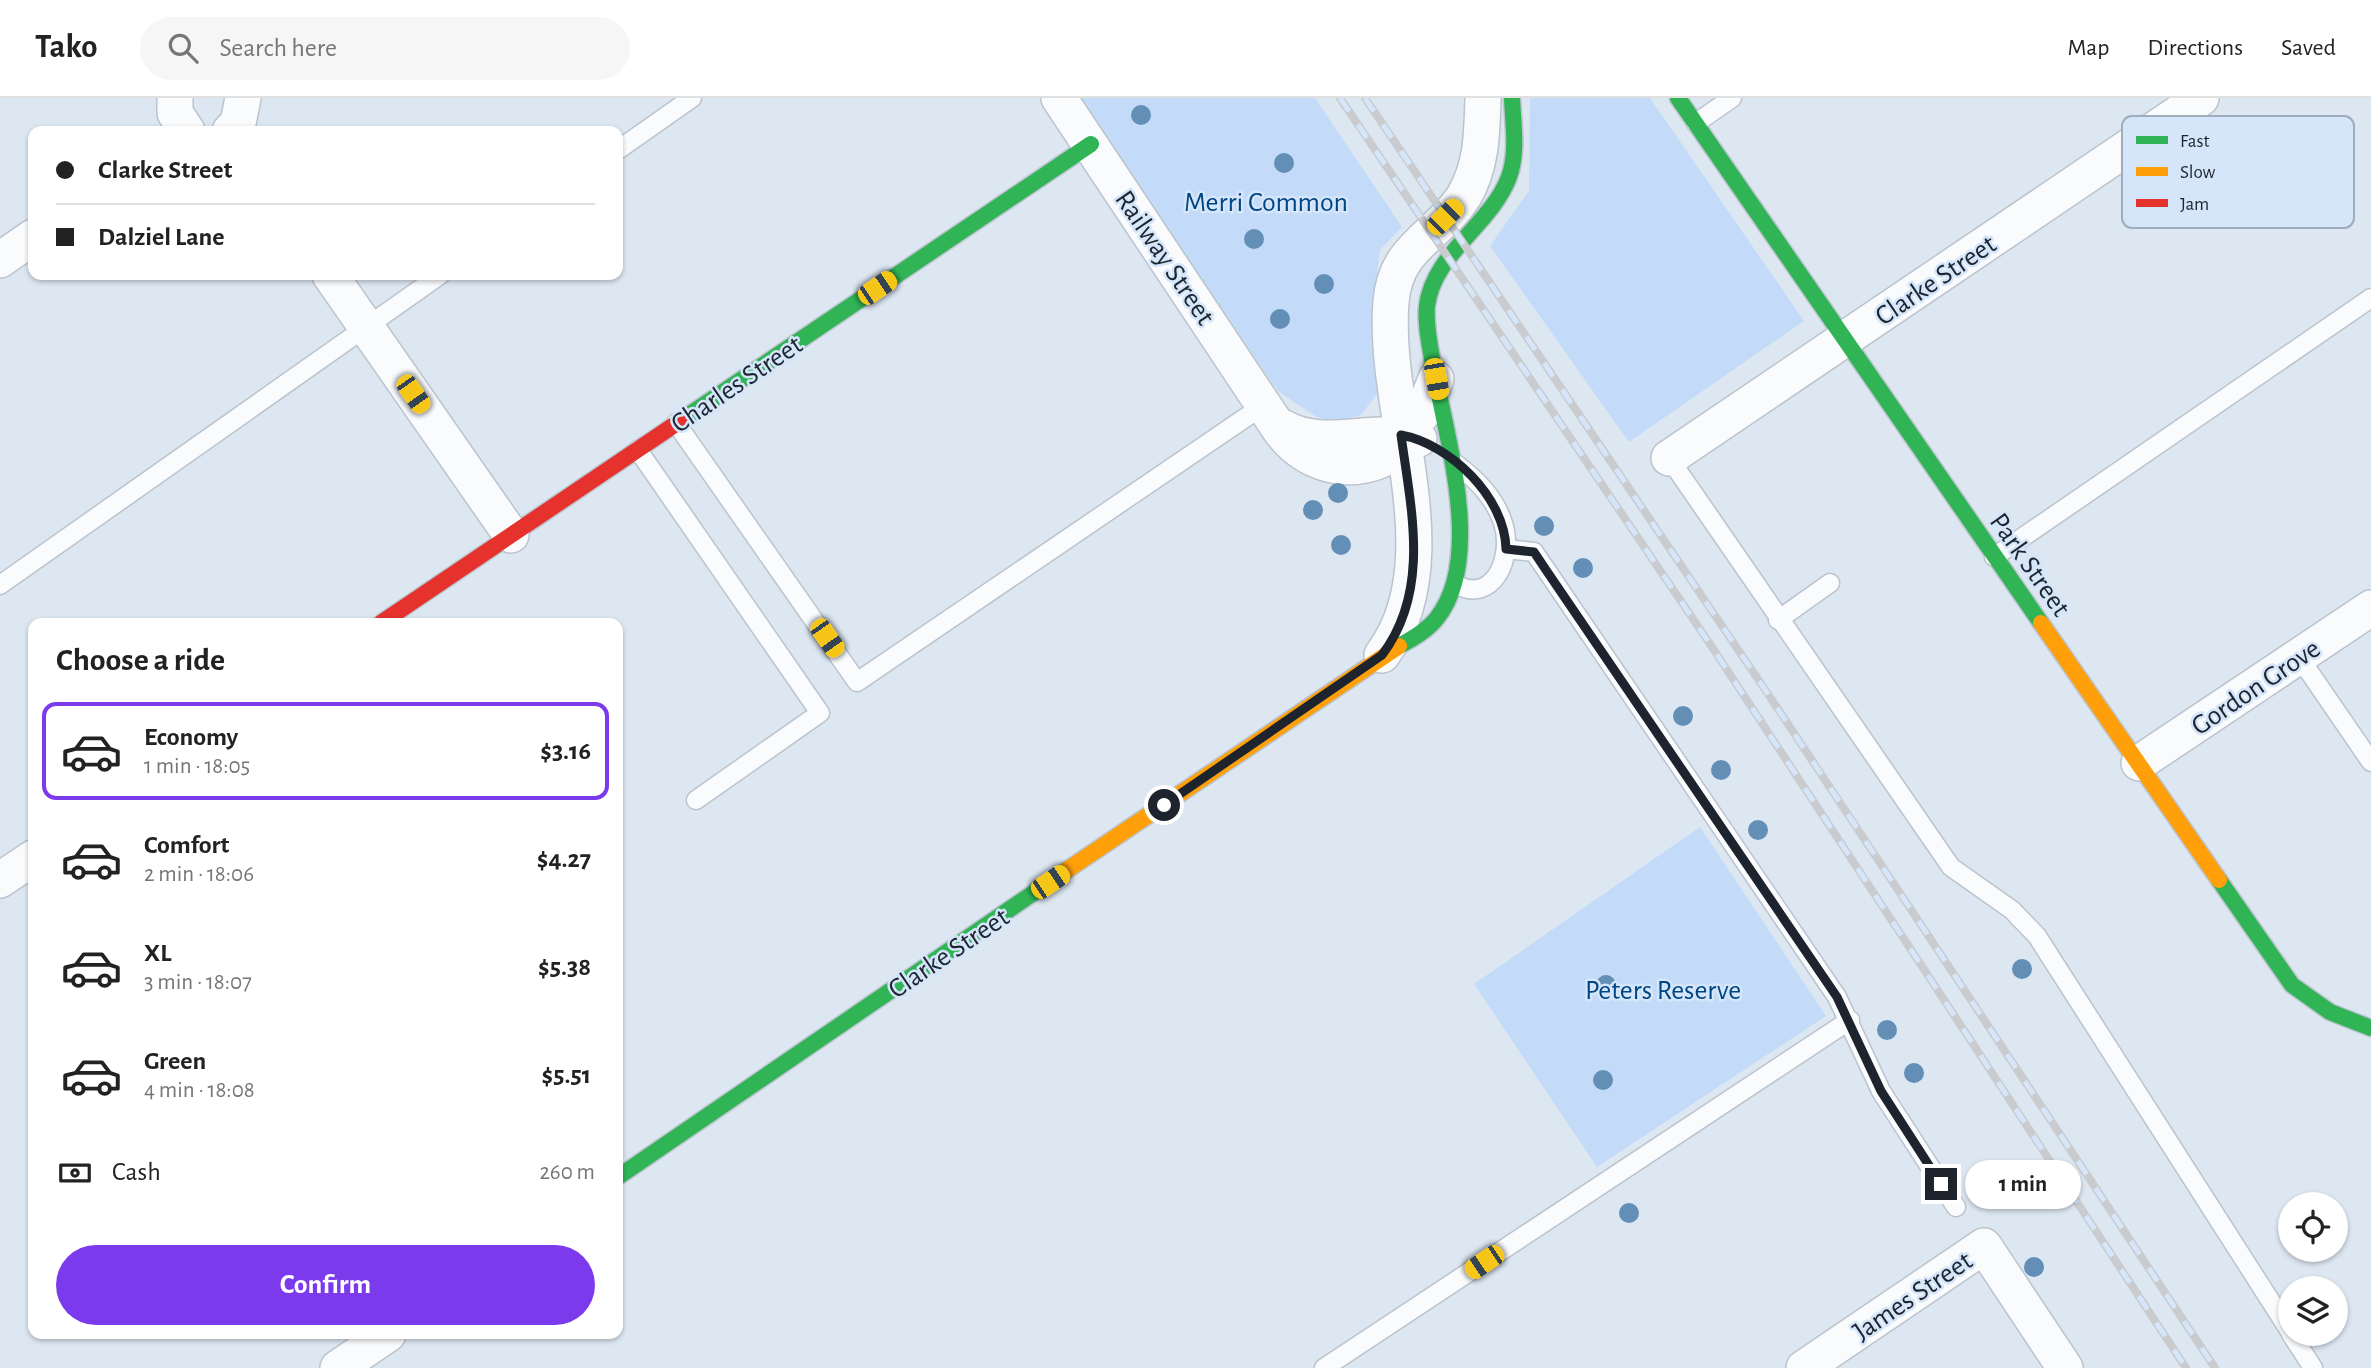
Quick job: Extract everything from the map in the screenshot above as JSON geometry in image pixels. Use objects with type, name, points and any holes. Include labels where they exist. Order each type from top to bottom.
[{"type":"street","points":[[235,126],[243,98]]},
{"type":"street","name":"Railway Street","points":[[1059,98],[1287,440],[1301,453],[1336,466],[1381,460],[1422,414],[1436,379]]},
{"type":"street","points":[[1450,460],[1427,443],[1401,435],[1391,338],[1392,285],[1407,255],[1457,204],[1469,185],[1483,138],[1483,98]]},
{"type":"street","points":[[1450,460],[1427,319],[1431,289],[1447,258],[1490,214],[1508,182],[1513,162],[1512,98]]},
{"type":"street","name":"Park Street","points":[[1678,98],[2292,985],[2330,1012],[2371,1028]]},
{"type":"street","name":"Clarke Street","points":[[2175,116],[2201,98]]},
{"type":"street","name":"Charles Street","points":[[388,618],[1091,144]]},
{"type":"street","name":"Clarke Street","points":[[1669,458],[2122,152]]},
{"type":"street","points":[[0,260],[28,240]]},
{"type":"street","points":[[333,280],[511,534]]},
{"type":"street","name":"Clarke Street","points":[[1382,655],[1405,615],[1415,545],[1401,435]]},
{"type":"street","name":"Clarke Street","points":[[623,1174],[1382,655],[1410,640],[1434,621],[1455,584],[1458,526],[1450,460]]},
{"type":"street","points":[[1415,545],[1431,567],[1455,584]]},
{"type":"street","name":"Gordon Grove","points":[[2139,763],[2371,608]]},
{"type":"street","points":[[0,880],[28,861]]},
{"type":"street","name":"James Street","points":[[1804,1368],[1984,1246],[2065,1368]]},
{"type":"street","points":[[338,1368],[381,1339]]},
{"type":"lane","points":[[623,146],[692,98]]},
{"type":"lane","points":[[1696,123],[1732,98]]},
{"type":"lane","points":[[0,585],[433,280]]},
{"type":"lane","points":[[1994,557],[2371,298]]},
{"type":"lane","points":[[676,423],[857,682],[1268,411]]},
{"type":"lane","points":[[638,450],[820,713],[696,800]]},
{"type":"lane","points":[[1669,458],[1778,620],[1951,867],[2012,910],[2037,936],[2278,1313]]},
{"type":"lane","points":[[1450,460],[1479,484],[1497,507],[1504,526],[1506,549],[1500,569],[1480,590],[1471,591],[1455,584]]},
{"type":"lane","points":[[1506,549],[1534,552],[1803,945],[1850,1020],[1881,1091],[1956,1208]]},
{"type":"lane","points":[[1778,620],[1830,583]]},
{"type":"lane","points":[[2299,657],[2371,762]]},
{"type":"lane","points":[[1324,1368],[1850,1020]]},
{"type":"lane","points":[[2299,1346],[2313,1368]]},
{"type":"green space","name":"Merri Common","points":[[1074,98],[1315,98],[1402,227],[1380,250],[1375,329],[1382,387],[1361,415],[1332,422],[1315,416],[1278,391]]},
{"type":"green space","points":[[1530,98],[1650,98],[1804,321],[1629,442],[1490,246],[1529,191]]},
{"type":"green space","name":"Peters Reserve","points":[[1700,827],[1826,1016],[1597,1167],[1474,984]]},
{"type":"railway","points":[[1340,98],[1710,644],[2186,1368]]},
{"type":"railway","points":[[1365,98],[1764,688],[2215,1368]]},
{"type":"traffic: fast","points":[[1399,646],[1437,618],[1451,592],[1458,562],[1458,494],[1429,342],[1427,306],[1440,271],[1501,194],[1509,177],[1514,148],[1512,98]]},
{"type":"traffic: fast","points":[[1678,98],[2041,623]]},
{"type":"traffic: fast","points":[[683,419],[1091,144]]},
{"type":"traffic: fast","points":[[623,1174],[1067,870]]},
{"type":"traffic: fast","points":[[2219,880],[2292,985],[2330,1012],[2371,1028]]},
{"type":"traffic: slow","points":[[2041,623],[2219,880]]},
{"type":"traffic: slow","points":[[1067,870],[1399,646]]},
{"type":"traffic: jam","points":[[388,618],[683,419]]},
{"type":"route","points":[[1164,805],[1382,655],[1390,645],[1405,615],[1415,556],[1401,435],[1427,443],[1466,472],[1487,493],[1497,507],[1504,526],[1506,549],[1534,552],[1837,997],[1881,1091],[1941,1184]]}]
